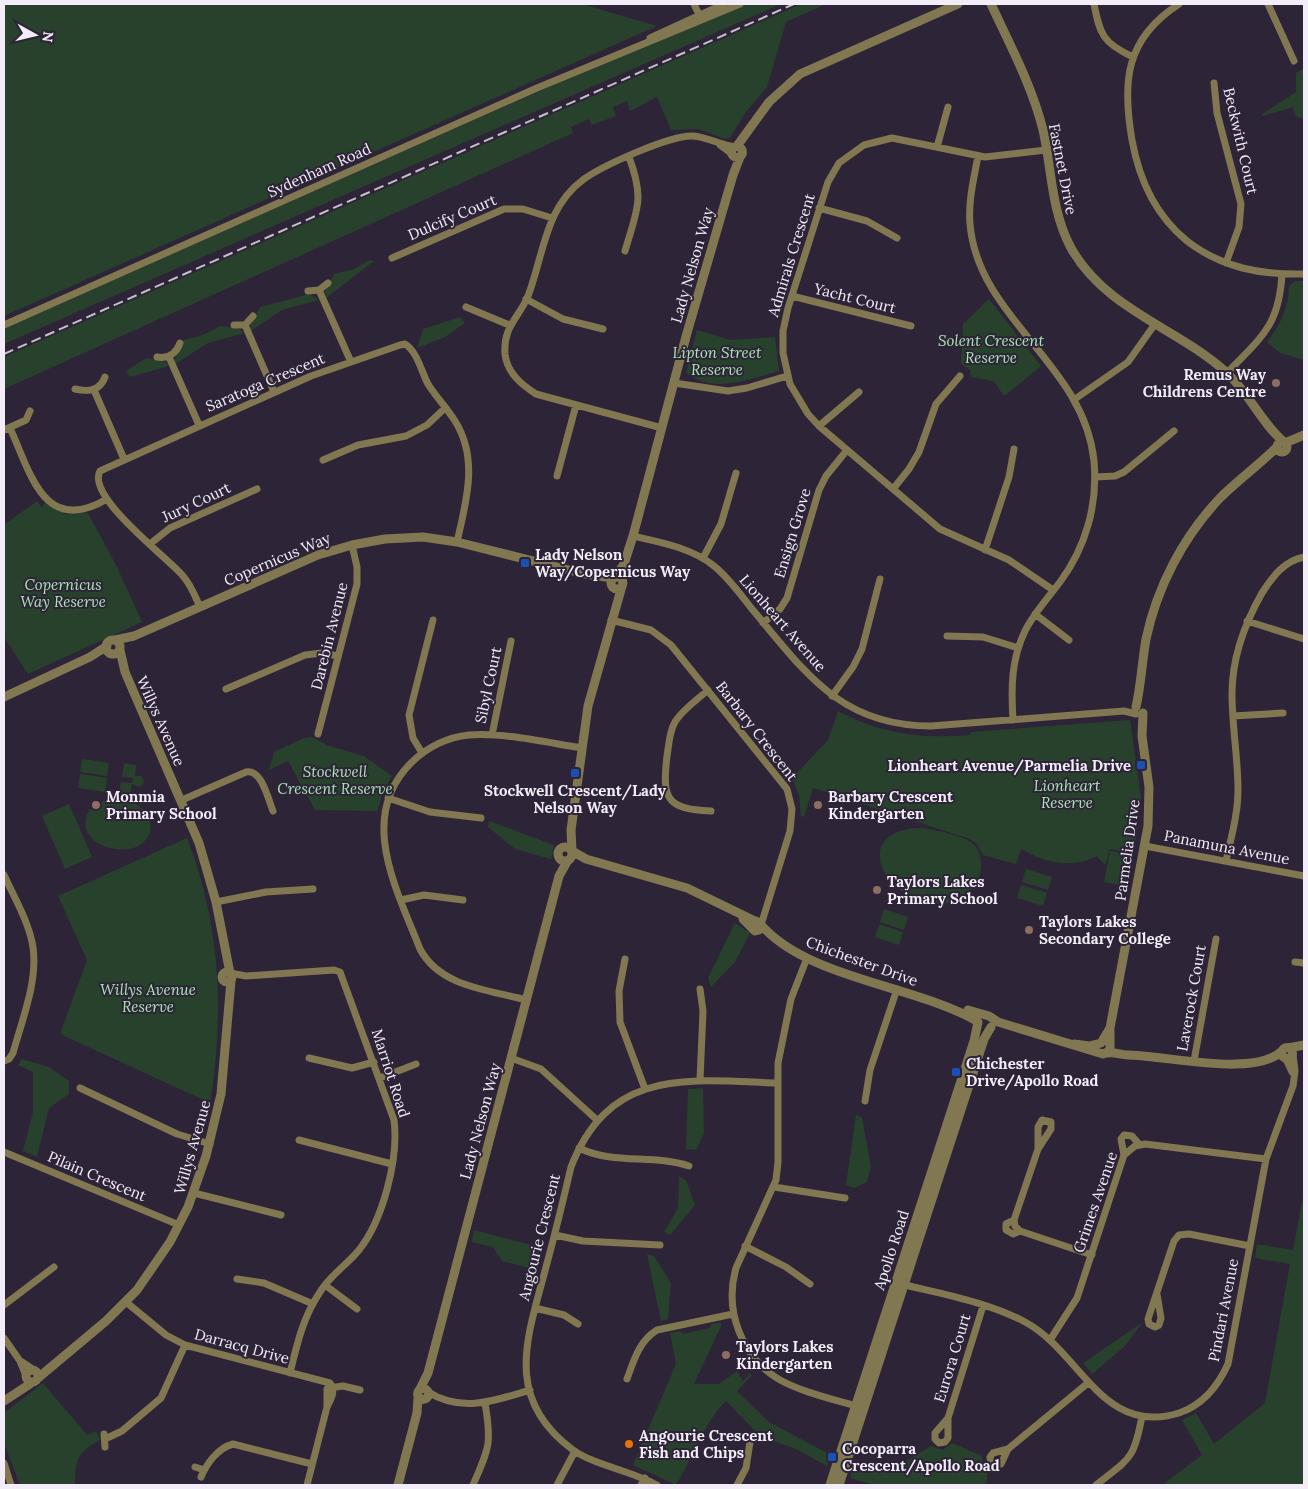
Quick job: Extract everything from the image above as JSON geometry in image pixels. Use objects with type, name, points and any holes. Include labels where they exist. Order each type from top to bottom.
[{"type":"street","points":[[694,4],[700,18]]},
{"type":"street","name":"Sydenham Road","points":[[700,18],[724,4]]},
{"type":"street","name":"Sydenham Road","points":[[4,325],[537,88],[646,42],[657,34],[740,4]]},
{"type":"street","points":[[662,428],[536,394],[524,386],[512,373],[505,356],[509,325],[526,299],[552,218],[567,195],[585,179],[675,137],[693,136],[711,140],[737,152],[752,125],[775,95],[800,74],[958,4]]},
{"type":"street","name":"Fastnet Drive","points":[[991,4],[1035,104],[1046,150],[1056,208],[1062,228],[1075,254],[1091,277],[1105,291],[1127,308],[1192,346],[1227,373],[1250,398],[1282,446]]},
{"type":"street","points":[[1094,4],[1098,26],[1103,37],[1113,47],[1133,57]]},
{"type":"street","points":[[1179,4],[1154,24],[1133,57],[1127,81],[1126,100],[1135,155],[1144,184],[1160,212],[1180,235],[1200,250],[1226,263],[1254,272],[1304,274]]},
{"type":"street","points":[[1268,4],[1294,61]]},
{"type":"street","name":"Beckwith Court","points":[[1214,83],[1217,113],[1241,204],[1239,227],[1226,263]]},
{"type":"street","points":[[937,147],[948,107]]},
{"type":"street","name":"Admirals Crescent","points":[[1046,150],[1004,156],[978,156],[892,138],[864,145],[845,158],[828,182],[819,208],[783,331],[783,353],[787,376],[799,402],[819,426],[940,529],[1008,560],[1053,590]]},
{"type":"street","name":"Lady Nelson Way","points":[[617,583],[633,536],[674,381],[733,175],[737,152]]},
{"type":"street","points":[[978,156],[971,197],[970,224],[986,277],[1002,305],[1052,365],[1075,398],[1091,443],[1095,477],[1093,504],[1086,532],[1075,558],[1035,614],[1018,648],[1011,684],[1012,720]]},
{"type":"street","points":[[625,251],[639,203],[640,191],[629,157]]},
{"type":"street","points":[[819,208],[866,221],[897,238]]},
{"type":"street","name":"Dulcify Court","points":[[390,258],[504,209],[524,209],[552,218]]},
{"type":"street","points":[[1227,373],[1271,324],[1280,300],[1282,274]]},
{"type":"street","points":[[308,291],[319,290],[328,283]]},
{"type":"street","points":[[319,290],[351,362]]},
{"type":"street","name":"Yacht Court","points":[[792,296],[911,326]]},
{"type":"street","points":[[526,299],[563,319],[603,329]]},
{"type":"street","points":[[466,307],[509,325]]},
{"type":"street","points":[[245,325],[253,316]]},
{"type":"street","points":[[234,324],[245,325]]},
{"type":"street","points":[[1075,398],[1128,362],[1155,324]]},
{"type":"street","points":[[245,325],[274,392]]},
{"type":"street","points":[[157,357],[169,357],[178,349],[180,343]]},
{"type":"street","name":"Saratoga Crescent","points":[[200,607],[185,578],[108,500],[99,482],[98,473],[104,468],[311,376],[405,344],[411,349],[430,388],[446,408],[463,437],[469,465],[468,488],[457,542]]},
{"type":"street","points":[[169,357],[199,425]]},
{"type":"street","points":[[674,381],[718,391],[737,390],[787,376]]},
{"type":"street","points":[[894,489],[915,461],[936,404],[960,376]]},
{"type":"street","points":[[75,389],[94,390],[105,377]]},
{"type":"street","points":[[94,390],[124,459]]},
{"type":"street","points":[[819,426],[859,392]]},
{"type":"street","points":[[557,476],[576,405]]},
{"type":"street","points":[[323,460],[358,445],[406,436],[427,425],[446,408]]},
{"type":"street","points":[[30,411],[28,418],[7,429],[38,490],[49,502],[62,509],[75,512],[90,509],[108,500]]},
{"type":"street","points":[[1095,477],[1115,476],[1124,472],[1174,432]]},
{"type":"street","name":"Parmelia Drive","points":[[1105,1047],[1145,846],[1149,787],[1138,711],[1142,664],[1151,619],[1164,584],[1179,553],[1213,506],[1233,485],[1264,460],[1282,446],[1301,437]]},
{"type":"street","points":[[985,550],[1009,477],[1014,449]]},
{"type":"street","name":"Ensign Grove","points":[[763,622],[780,609],[787,598],[819,490],[826,476],[847,450]]},
{"type":"street","points":[[703,558],[721,524],[736,473]]},
{"type":"street","name":"Jury Court","points":[[150,544],[170,528],[257,489]]},
{"type":"street","name":"Lionheart Avenue","points":[[633,536],[687,550],[703,558],[725,576],[807,674],[832,696],[866,714],[909,725],[932,726],[1138,711]]},
{"type":"street","name":"Copernicus Way","points":[[4,696],[90,656],[114,648],[134,636],[307,559],[352,545],[385,538],[412,537],[457,542],[617,583]]},
{"type":"street","name":"Darebin Avenue","points":[[318,735],[357,584],[358,567],[352,545]]},
{"type":"street","points":[[1226,861],[1238,790],[1233,716],[1234,672],[1247,621],[1276,574],[1287,564],[1304,557]]},
{"type":"street","points":[[832,696],[853,667],[862,649],[880,579]]},
{"type":"street","points":[[567,854],[591,695],[612,616],[617,583]]},
{"type":"street","points":[[1035,614],[1069,640]]},
{"type":"street","name":"Barbary Crescent","points":[[612,616],[651,630],[661,637],[708,690],[782,781],[789,795],[792,809],[790,831],[766,908],[757,925]]},
{"type":"street","points":[[422,753],[413,738],[410,715],[433,620]]},
{"type":"street","points":[[1247,621],[1304,639]]},
{"type":"street","points":[[947,636],[983,637],[1018,648]]},
{"type":"street","name":"Sibyl Court","points":[[492,735],[511,641]]},
{"type":"street","name":"Willys Avenue","points":[[4,1401],[32,1376],[54,1363],[94,1332],[126,1302],[158,1262],[179,1225],[194,1193],[210,1144],[223,1076],[228,977],[216,902],[199,843],[182,800],[114,648]]},
{"type":"street","points":[[226,689],[306,655],[338,656]]},
{"type":"street","points":[[708,690],[679,716],[674,724],[664,781],[665,791],[673,803],[688,809],[711,810]]},
{"type":"street","points":[[1233,716],[1283,713]]},
{"type":"street","points":[[527,1000],[462,983],[440,973],[428,963],[420,949],[401,900],[384,847],[383,820],[388,798],[404,770],[422,753],[455,737],[492,735],[582,748]]},
{"type":"street","points":[[182,800],[251,771],[258,776],[273,811]]},
{"type":"street","points":[[388,798],[430,812],[481,818]]},
{"type":"street","name":"Panamuna Avenue","points":[[1145,846],[1304,876]]},
{"type":"street","name":"Lady Nelson Way","points":[[398,1485],[417,1413],[424,1395],[428,1373],[559,876],[567,854]]},
{"type":"street","name":"Chichester Drive","points":[[567,854],[677,885],[757,925],[773,938],[807,958],[945,1005],[992,1024]]},
{"type":"street","points":[[4,875],[28,928],[34,962],[32,981],[13,1053],[9,1059],[4,1060]]},
{"type":"street","points":[[216,902],[266,892],[313,889]]},
{"type":"street","points":[[401,900],[424,894],[463,900]]},
{"type":"street","name":"Laverock Court","points":[[1194,1061],[1216,939]]},
{"type":"street","points":[[807,958],[787,1013],[777,1083],[778,1162],[774,1187],[745,1246],[732,1283],[733,1314],[745,1346],[757,1361],[773,1375],[797,1387],[859,1407]]},
{"type":"street","points":[[625,959],[619,991],[620,1022],[645,1089]]},
{"type":"street","points":[[1295,962],[1304,963]]},
{"type":"street","name":"Marriot Road","points":[[228,977],[334,970],[340,972],[394,1120],[395,1138],[392,1164],[380,1210],[372,1230],[360,1249],[325,1285],[312,1304],[302,1326],[290,1373]]},
{"type":"street","points":[[700,989],[703,1011],[700,1080]]},
{"type":"street","points":[[865,1101],[870,1070],[896,989]]},
{"type":"street","name":"Apollo Road","points":[[830,1485],[859,1407],[900,1280],[979,1020]]},
{"type":"street","points":[[992,1024],[1011,1026],[1074,1044],[1105,1047],[1134,1055],[1232,1065],[1262,1061],[1288,1054],[1304,1045]]},
{"type":"street","name":"Apollo Road","points":[[900,1280],[984,1039],[992,1024]]},
{"type":"street","name":"Pindari Avenue","points":[[900,1280],[983,1306],[1024,1322],[1060,1348],[1088,1383],[1110,1403],[1124,1411],[1142,1416],[1164,1416],[1184,1411],[1201,1401],[1218,1384],[1231,1354],[1265,1161],[1293,1082],[1288,1054]]},
{"type":"street","points":[[309,1058],[352,1068],[374,1062]]},
{"type":"street","points":[[511,1058],[541,1069],[597,1120]]},
{"type":"street","points":[[380,1078],[416,1064]]},
{"type":"street","name":"Angourie Crescent","points":[[657,1485],[643,1482],[575,1451],[547,1424],[530,1390],[525,1350],[555,1235],[570,1167],[579,1148],[597,1120],[615,1104],[645,1089],[667,1082],[700,1080],[777,1083]]},
{"type":"street","points":[[80,1088],[177,1134],[210,1144]]},
{"type":"street","points":[[1124,1155],[1121,1139],[1124,1135],[1132,1136],[1139,1144]]},
{"type":"street","points":[[299,1140],[392,1164]]},
{"type":"street","name":"Grimes Avenue","points":[[1049,1339],[1064,1320],[1077,1298],[1124,1155],[1130,1148],[1139,1144],[1228,1153],[1265,1161]]},
{"type":"street","points":[[579,1148],[603,1157],[673,1162],[689,1166]]},
{"type":"street","points":[[1038,1150],[1014,1220],[1015,1226],[1020,1230],[1092,1255]]},
{"type":"street","name":"Pilain Crescent","points":[[4,1152],[179,1225]]},
{"type":"street","points":[[774,1187],[844,1198]]},
{"type":"street","points":[[194,1193],[281,1215]]},
{"type":"street","points":[[1157,1294],[1174,1240],[1179,1235],[1189,1234],[1250,1246]]},
{"type":"street","points":[[555,1235],[583,1241],[660,1245]]},
{"type":"street","points":[[745,1246],[786,1267],[810,1284]]},
{"type":"street","points":[[4,1305],[54,1267]]},
{"type":"street","points":[[237,1279],[273,1286],[312,1304]]},
{"type":"street","points":[[325,1285],[357,1309]]},
{"type":"street","name":"Darracq Drive","points":[[126,1302],[166,1335],[185,1344],[326,1381],[330,1388],[360,1390]]},
{"type":"street","name":"Eurora Court","points":[[948,1418],[983,1306]]},
{"type":"street","points":[[535,1308],[564,1315],[578,1324]]},
{"type":"street","points":[[627,1379],[638,1349],[652,1333],[667,1326],[733,1314]]},
{"type":"street","points":[[4,1338],[32,1376]]},
{"type":"street","points":[[105,1440],[122,1431],[161,1398],[185,1344]]},
{"type":"street","points":[[1008,1449],[1088,1383]]},
{"type":"street","points":[[306,1485],[327,1406],[333,1394],[330,1388]]},
{"type":"street","points":[[424,1395],[467,1405],[485,1404],[530,1390]]},
{"type":"street","points":[[474,1485],[490,1441],[485,1404]]},
{"type":"street","name":"Apollo Road","points":[[839,1485],[859,1407]]},
{"type":"street","points":[[1096,1485],[1133,1454],[1138,1441],[1142,1416]]},
{"type":"street","points":[[737,1485],[748,1462],[750,1442]]},
{"type":"street","points":[[195,1467],[202,1473],[222,1449],[234,1444],[312,1464]]},
{"type":"street","points":[[558,1485],[575,1451]]},
{"type":"street","points":[[4,1463],[12,1485]]},
{"type":"green space","points":[[4,4],[582,4],[657,26],[4,316]]},
{"type":"green space","points":[[744,4],[781,4],[4,344],[4,328],[660,38]]},
{"type":"green space","points":[[801,4],[826,4],[786,22],[767,87],[745,113],[730,138],[725,139],[698,129],[671,130],[657,97],[630,111],[627,101],[613,107],[616,116],[592,125],[589,119],[571,127],[573,133],[4,389],[4,357]]},
{"type":"green space","points":[[1304,68],[1304,119],[1295,116],[1293,107],[1263,116],[1262,114],[1296,92],[1296,73]]},
{"type":"green space","points":[[370,260],[374,261],[326,298],[325,291],[334,274],[354,269]]},
{"type":"green space","points":[[1295,281],[1304,281],[1304,360],[1280,353],[1267,342],[1283,316],[1289,294],[1289,286]]},
{"type":"green space","points":[[309,294],[319,300],[282,310],[251,331],[250,326],[260,307]]},
{"type":"green space","name":"Solent Crescent Reserve","points":[[989,299],[1041,366],[1006,395],[1003,395],[994,381],[971,377],[970,370],[961,364],[963,324]]},
{"type":"green space","points":[[460,317],[465,323],[445,337],[417,348],[423,329]]},
{"type":"green space","points":[[220,326],[238,328],[245,333],[208,343],[175,364],[174,360],[184,340],[203,335]]},
{"type":"green space","name":"Lipton Street Reserve","points":[[697,330],[731,340],[775,337],[779,371],[732,383],[708,383],[697,379],[686,373]]},
{"type":"green space","points":[[146,358],[165,361],[169,366],[130,377],[126,371]]},
{"type":"green space","name":"Copernicus Way Reserve","points":[[37,501],[42,508],[45,502],[66,514],[88,513],[117,567],[142,622],[28,674],[4,637],[4,525]]},
{"type":"green space","name":"Lionheart Reserve","points":[[838,711],[854,719],[886,730],[935,736],[970,735],[971,732],[1130,720],[1141,799],[1134,853],[1110,849],[1105,865],[1097,856],[1078,862],[1058,863],[1039,858],[1021,849],[1016,864],[983,855],[977,844],[970,839],[813,788],[804,817],[801,816],[799,795],[792,778],[828,740]]},
{"type":"green space","name":"Stockwell Crescent Reserve","points":[[312,737],[327,745],[364,756],[392,776],[384,790],[377,811],[315,810],[288,761],[269,770],[274,752],[304,738]]},
{"type":"green space","points":[[82,759],[109,763],[107,776],[80,772]]},
{"type":"green space","points":[[124,763],[136,765],[135,776],[141,776],[144,780],[143,785],[140,787],[132,784],[130,796],[119,795],[121,782],[132,783],[133,778],[122,777]]},
{"type":"green space","points":[[80,774],[107,778],[105,792],[78,788]]},
{"type":"green space","points":[[122,799],[136,804],[145,811],[150,820],[150,830],[147,838],[140,845],[129,849],[115,849],[101,845],[86,830],[89,812],[96,805],[107,800]]},
{"type":"green space","points":[[69,804],[92,857],[65,869],[42,816]]},
{"type":"green space","points":[[489,821],[554,845],[551,859],[515,849],[488,827]]},
{"type":"green space","points":[[919,828],[955,835],[973,844],[981,860],[981,870],[973,888],[967,895],[950,903],[928,902],[908,895],[893,884],[883,870],[880,855],[884,842],[897,832]]},
{"type":"green space","name":"Willys Avenue Reserve","points":[[187,838],[207,902],[213,935],[216,969],[218,1002],[217,1036],[215,1070],[210,1103],[60,1034],[87,960],[58,896]]},
{"type":"green space","points":[[1110,851],[1132,855],[1126,886],[1104,882]]},
{"type":"green space","points":[[1026,869],[1052,877],[1048,890],[1022,882]]},
{"type":"green space","points":[[1021,885],[1047,893],[1043,906],[1017,898]]},
{"type":"green space","points":[[884,909],[908,917],[904,930],[880,922]]},
{"type":"green space","points":[[735,923],[750,933],[735,962],[711,987],[708,978]]},
{"type":"green space","points":[[879,924],[903,932],[899,945],[875,937]]},
{"type":"green space","points":[[22,1059],[49,1067],[69,1081],[69,1094],[49,1108],[37,1157],[23,1151],[33,1112],[33,1072],[18,1065]]},
{"type":"green space","points":[[703,1088],[704,1133],[696,1150],[686,1149],[688,1089]]},
{"type":"green space","points":[[856,1115],[862,1117],[871,1167],[867,1182],[854,1188],[846,1185]]},
{"type":"green space","points":[[679,1176],[686,1180],[695,1205],[670,1235],[664,1232],[678,1208]]},
{"type":"green space","points":[[1304,1192],[1304,1485],[1162,1485],[1202,1455],[1182,1420],[1196,1413],[1214,1444],[1265,1403],[1290,1264],[1255,1258],[1257,1244],[1293,1250]]},
{"type":"green space","points":[[474,1230],[542,1248],[537,1270],[502,1261],[493,1247],[472,1242]]},
{"type":"green space","points":[[647,1254],[654,1256],[671,1283],[668,1319],[661,1321]]},
{"type":"green space","points":[[1143,1322],[1124,1347],[1092,1374],[1083,1363]]},
{"type":"green space","points":[[711,1324],[722,1324],[694,1384],[719,1384],[737,1371],[743,1381],[750,1373],[752,1375],[737,1391],[769,1422],[831,1455],[827,1466],[796,1449],[761,1437],[726,1401],[711,1420],[676,1485],[633,1465],[676,1364],[670,1333],[680,1331],[683,1334],[710,1328]]},
{"type":"green space","points":[[43,1383],[87,1435],[96,1431],[100,1440],[86,1449],[79,1458],[75,1485],[20,1485],[4,1443],[4,1413]]},
{"type":"green space","points":[[952,1443],[982,1456],[983,1463],[988,1470],[986,1485],[873,1485],[850,1478],[853,1467],[888,1472],[931,1446],[943,1450]]},
{"type":"railway","points":[[4,354],[794,4]]},
{"type":"place","name":"Remus Way Childrens Centre","points":[[1276,383]]},
{"type":"place","name":"Lady Nelson Way/Copernicus Way","points":[[525,563]]},
{"type":"place","name":"Lionheart Avenue/Parmelia Drive","points":[[1141,765]]},
{"type":"place","name":"Stockwell Crescent/Lady Nelson Way","points":[[575,773]]},
{"type":"place","name":"Monmia Primary School","points":[[96,805]]},
{"type":"place","name":"Barbary Crescent Kindergarten","points":[[818,805]]},
{"type":"place","name":"Taylors Lakes Primary School","points":[[877,890]]},
{"type":"place","name":"Taylors Lakes Secondary College","points":[[1029,930]]},
{"type":"place","name":"Chichester Drive/Apollo Road","points":[[956,1072]]},
{"type":"place","name":"Taylors Lakes Kindergarten","points":[[726,1355]]},
{"type":"place","name":"Angourie Crescent Fish and Chips","points":[[629,1444]]},
{"type":"place","name":"Cocoparra Crescent/Apollo Road","points":[[832,1457]]}]
